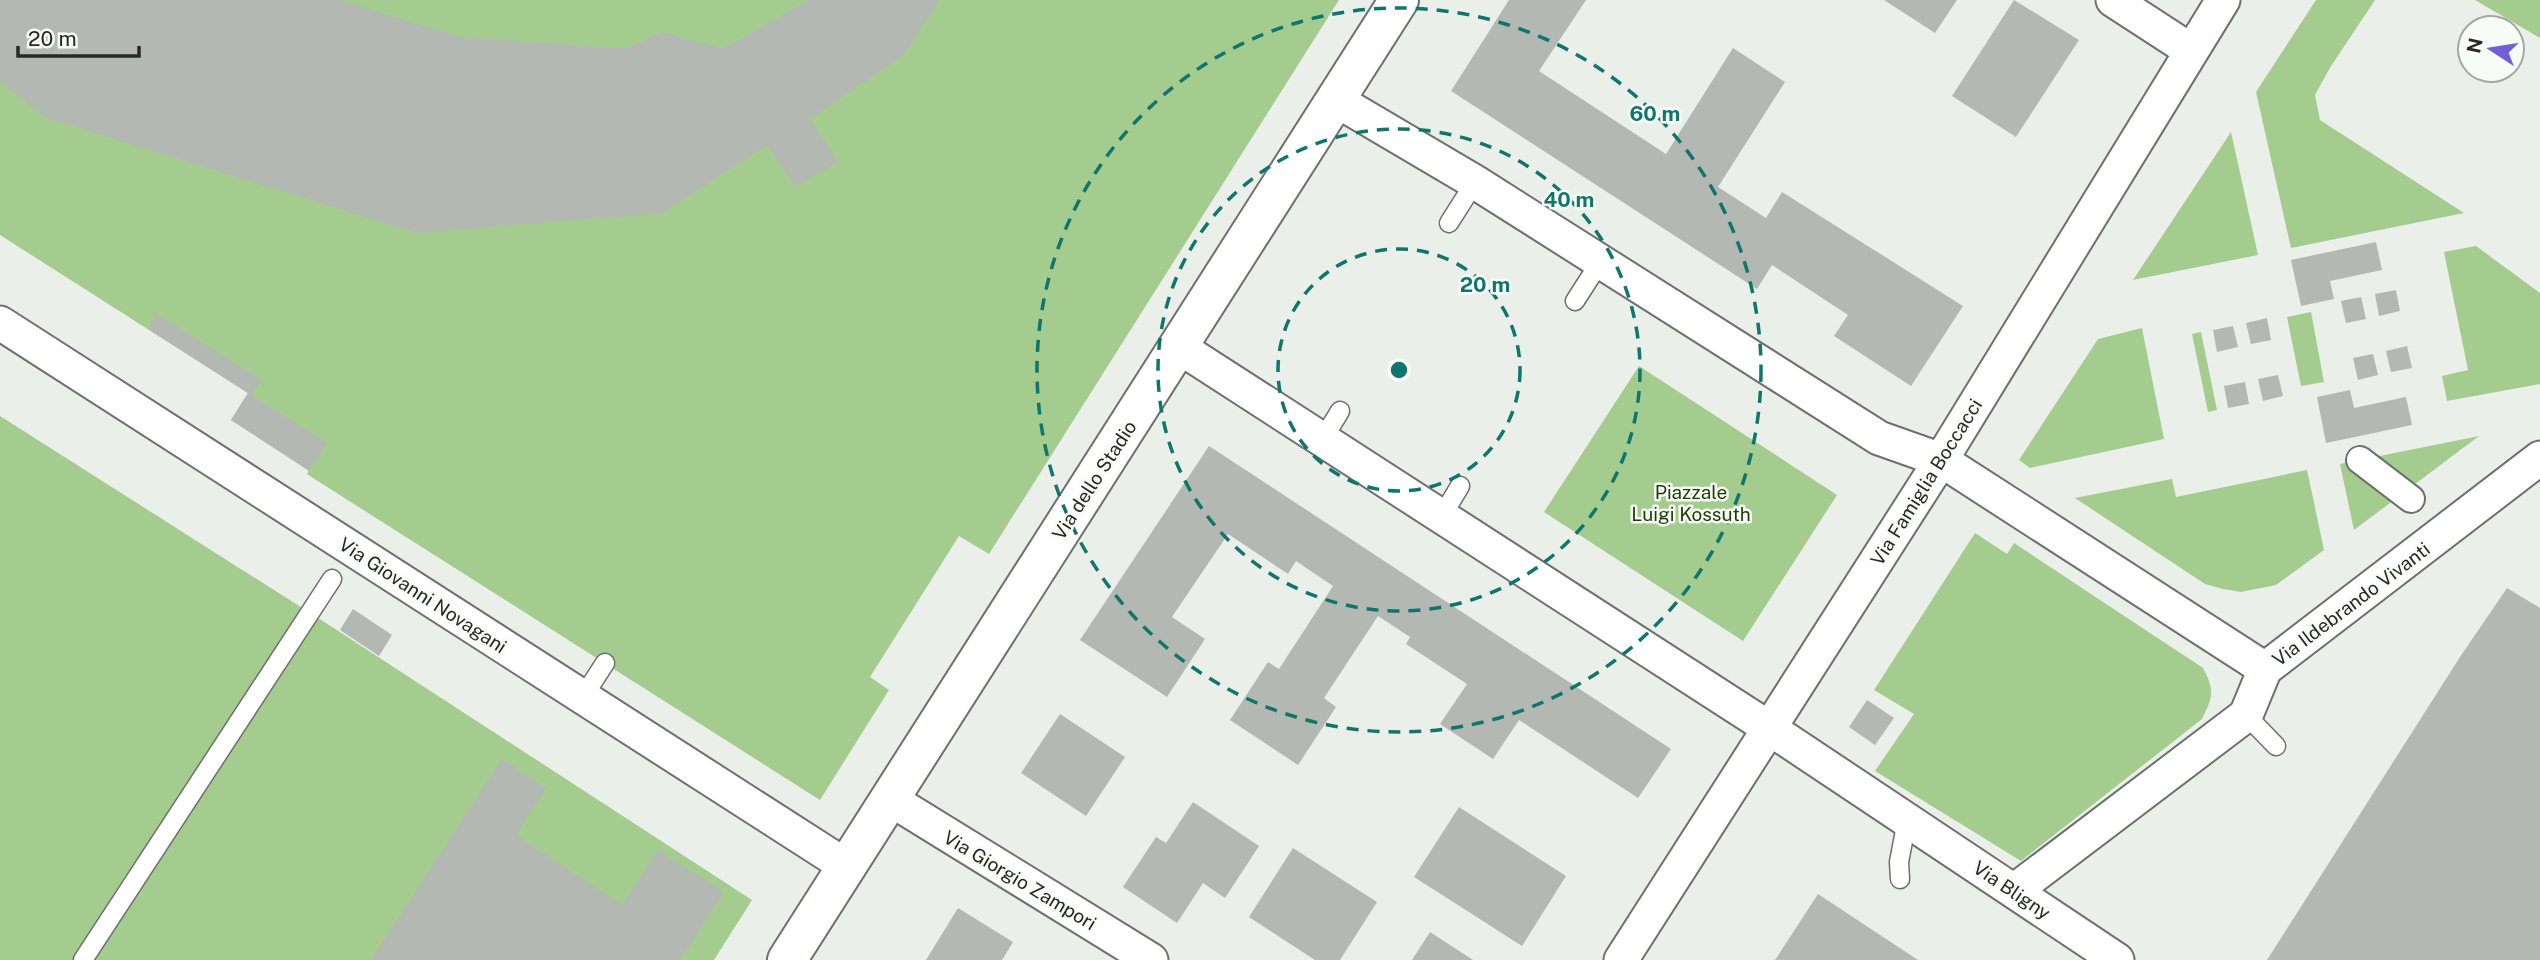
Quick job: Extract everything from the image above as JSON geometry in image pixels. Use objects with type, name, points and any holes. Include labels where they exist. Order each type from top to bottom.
[{"type":"street","name":"Via dello Stadio","points":[[787,960],[1399,0]]},
{"type":"street","points":[[2113,0],[2190,50]]},
{"type":"street","name":"Via Famiglia Boccacci","points":[[1621,960],[1941,460],[2223,0]]},
{"type":"street","points":[[1336,100],[1475,182],[1879,438],[1941,460],[2265,669]]},
{"type":"street","name":"Via Giovanni Novagani","points":[[0,323],[846,866]]},
{"type":"street","points":[[1179,347],[1769,728]]},
{"type":"street","name":"Via Ildebrando Vivanti","points":[[2246,715],[2265,669],[2540,458]]},
{"type":"street","points":[[2360,460],[2411,499]]},
{"type":"street","points":[[2014,891],[2246,715]]},
{"type":"street","name":"Via Bligny","points":[[1769,728],[2117,960]]},
{"type":"street","name":"Via Giorgio Zampori","points":[[890,799],[1151,960]]},
{"type":"lane","points":[[1449,223],[1475,182]]},
{"type":"lane","points":[[1575,302],[1600,262]]},
{"type":"lane","points":[[1323,439],[1340,411]]},
{"type":"lane","points":[[1442,516],[1460,486]]},
{"type":"lane","points":[[83,960],[332,579]]},
{"type":"lane","points":[[583,697],[605,663]]},
{"type":"lane","points":[[2246,715],[2276,746]]},
{"type":"lane","points":[[1900,879],[1899,862],[1907,820]]},
{"type":"green space","points":[[0,0],[1339,0],[989,554],[959,536],[870,677],[889,690],[820,800],[307,474],[309,470],[231,420],[248,393],[0,235]]},
{"type":"green space","points":[[2316,0],[2375,0],[2315,95],[2320,120],[2464,213],[2291,248],[2256,92]]},
{"type":"green space","points":[[2475,0],[2540,0],[2540,38],[2526,30],[2526,14],[2499,14]]},
{"type":"green space","points":[[2231,132],[2258,255],[2133,280]]},
{"type":"green space","points":[[2476,246],[2540,293],[2540,384],[2447,401],[2442,376],[2468,370],[2444,252]]},
{"type":"green space","points":[[2311,312],[2324,382],[2301,386],[2287,317]]},
{"type":"green space","points":[[2142,328],[2164,439],[2030,468],[2019,460],[2098,339]]},
{"type":"green space","points":[[2201,332],[2217,410],[2208,412],[2192,334]]},
{"type":"green space","name":"Piazzale Luigi Kossuth","points":[[1639,366],[1837,495],[1743,641],[1544,512]]},
{"type":"green space","points":[[0,416],[329,625],[752,900],[714,960],[0,960]]},
{"type":"green space","points":[[2479,436],[2354,530],[2340,464]]},
{"type":"green space","points":[[2307,470],[2324,550],[2276,585],[2241,592],[2205,584],[2075,498],[2172,479],[2176,497]]},
{"type":"green space","points":[[1975,533],[2007,554],[2014,543],[2203,668],[2211,688],[2210,699],[2202,719],[2021,861],[1875,771],[1914,714],[1874,690]]},
{"type":"building","points":[[0,0],[339,0],[460,37],[627,49],[662,32],[723,49],[809,0],[940,0],[903,56],[810,119],[838,162],[795,187],[767,145],[663,213],[417,233],[46,118],[0,81]]},
{"type":"building","points":[[1509,0],[1586,0],[1539,71],[1666,154],[1733,48],[1785,82],[1718,187],[1766,218],[1782,192],[1963,306],[1911,386],[1834,336],[1848,315],[1772,265],[1757,289],[1451,91]]},
{"type":"building","points":[[1884,0],[1957,0],[1935,33]]},
{"type":"building","points":[[2014,0],[2079,40],[2016,137],[1952,96]]},
{"type":"building","points":[[2376,242],[2382,270],[2330,281],[2334,299],[2301,306],[2291,260]]},
{"type":"building","points":[[2396,290],[2400,311],[2379,316],[2375,294]]},
{"type":"building","points":[[2361,297],[2366,319],[2346,323],[2341,301]]},
{"type":"building","points":[[157,314],[262,380],[251,395],[327,443],[309,471],[231,420],[248,393],[148,329]]},
{"type":"building","points":[[2267,318],[2271,340],[2251,344],[2246,323]]},
{"type":"building","points":[[2233,326],[2238,347],[2217,352],[2213,330]]},
{"type":"building","points":[[2407,346],[2412,368],[2391,372],[2386,351]]},
{"type":"building","points":[[2373,354],[2378,375],[2358,380],[2353,358]]},
{"type":"building","points":[[2278,375],[2283,396],[2263,401],[2258,379]]},
{"type":"building","points":[[2245,382],[2249,404],[2228,408],[2224,386]]},
{"type":"building","points":[[2350,390],[2354,408],[2406,397],[2412,425],[2326,443],[2317,397]]},
{"type":"building","points":[[1209,446],[1671,749],[1638,798],[1519,720],[1493,759],[1440,724],[1467,684],[1406,644],[1410,637],[1378,616],[1324,698],[1336,707],[1298,765],[1230,720],[1268,662],[1279,669],[1333,586],[1296,561],[1288,574],[1228,534],[1172,617],[1205,639],[1167,697],[1080,640]]},
{"type":"building","points":[[2507,588],[2540,608],[2540,960],[2267,960],[2460,657]]},
{"type":"building","points":[[353,609],[392,635],[379,656],[340,630]]},
{"type":"building","points":[[1867,700],[1894,718],[1875,745],[1849,727]]},
{"type":"building","points":[[1060,714],[1125,757],[1086,816],[1021,773]]},
{"type":"building","points":[[502,759],[546,788],[516,835],[622,905],[658,850],[724,892],[680,960],[371,960]]},
{"type":"building","points":[[1193,802],[1259,846],[1225,898],[1203,883],[1177,923],[1123,887],[1156,837],[1166,843]]},
{"type":"building","points":[[1459,807],[1566,876],[1522,946],[1414,877]]},
{"type":"building","points":[[1293,848],[1377,902],[1340,960],[1315,960],[1249,917]]},
{"type":"building","points":[[1818,894],[1918,960],[1775,960]]},
{"type":"building","points":[[958,908],[1013,942],[1002,960],[926,960]]},
{"type":"building","points":[[1430,932],[1473,960],[1412,960]]}]
